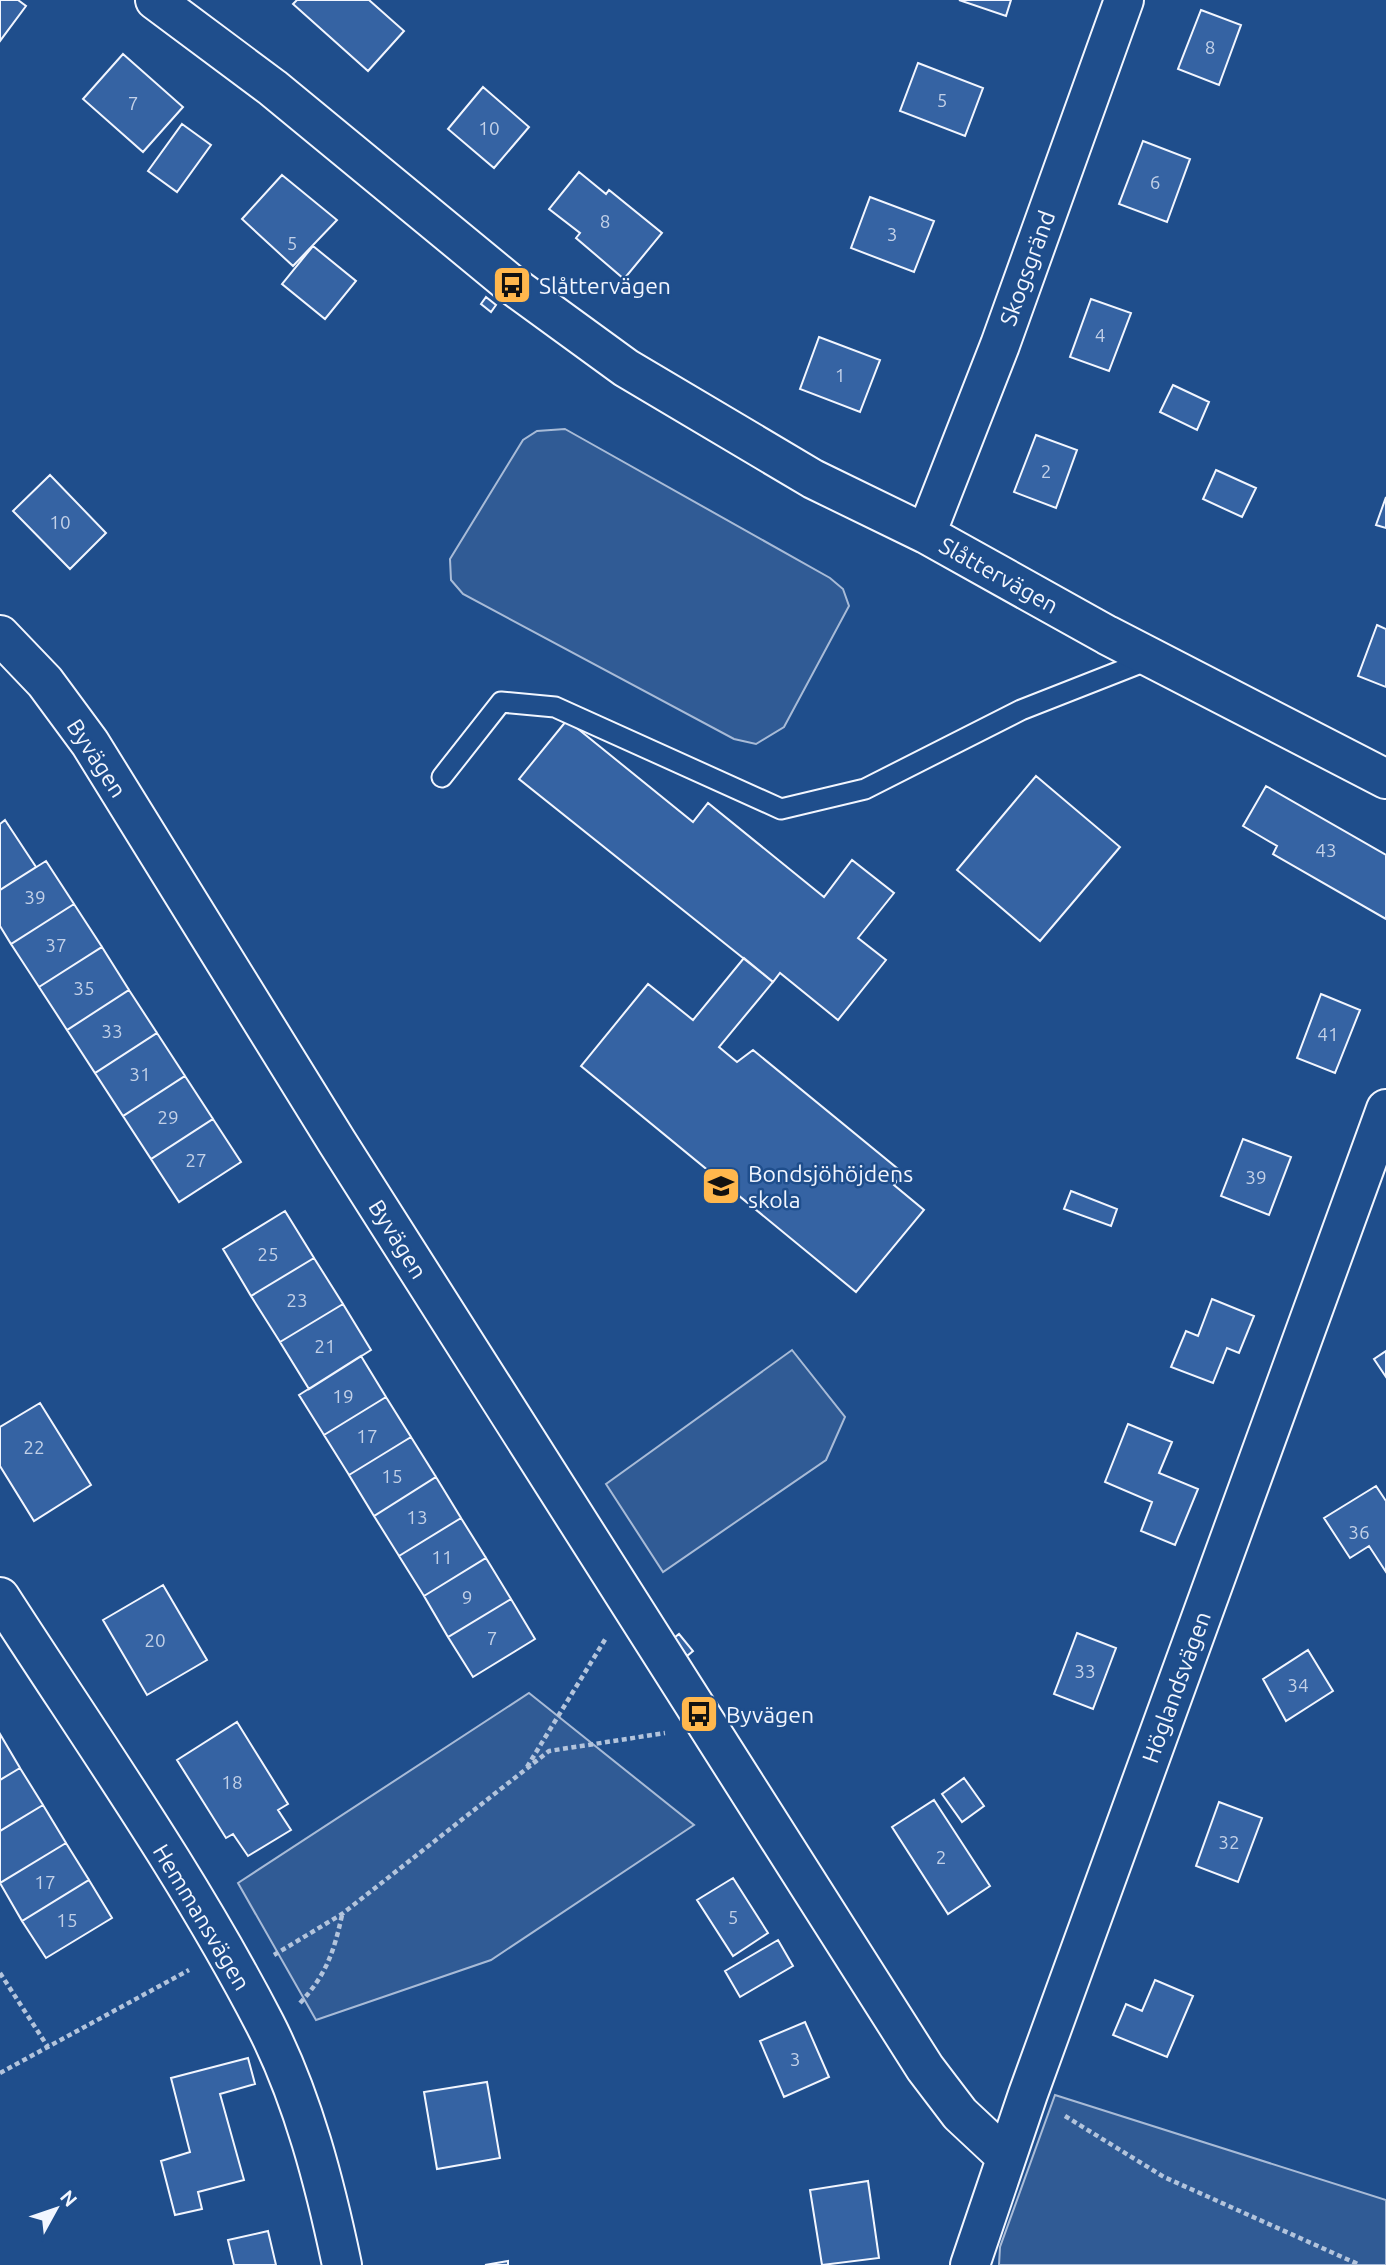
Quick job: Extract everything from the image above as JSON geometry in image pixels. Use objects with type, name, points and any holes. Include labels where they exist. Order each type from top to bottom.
[{"type":"street","name":"Slåttervägen","points":[[155,0],[273,88],[512,285],[626,368],[813,479],[926,534],[1152,658],[1386,779]]},
{"type":"street","name":"Skogsgränd","points":[[926,534],[1000,345],[1124,0]]},
{"type":"street","name":"Byvägen","points":[[0,635],[45,682],[90,743],[344,1154],[925,2068],[960,2114],[1006,2157]]},
{"type":"street","name":"Höglandsvägen","points":[[970,2265],[1028,2094],[1386,1110]]},
{"type":"street","name":"Hemmansvägen","points":[[0,1597],[195,1900],[265,2025],[296,2101],[328,2199],[342,2265]]},
{"type":"lane","points":[[442,776],[501,702],[555,706],[780,809],[865,789],[1021,710],[1152,658]]},
{"type":"path","points":[[524,1771],[601,1642],[636,1614]]},
{"type":"path","points":[[0,2073],[195,1966],[232,1966],[342,1914],[549,1751],[673,1731],[699,1714]]},
{"type":"path","points":[[265,2025],[296,2007],[319,1983],[334,1949],[342,1914]]},
{"type":"path","points":[[0,1973],[48,2047]]},
{"type":"path","points":[[1028,2094],[1164,2177],[1360,2265]]},
{"type":"shaded area","points":[[565,429],[830,578],[843,589],[849,606],[784,727],[756,744],[734,739],[463,594],[451,580],[450,559],[523,440],[537,431]]},
{"type":"shaded area","points":[[792,1350],[845,1417],[826,1460],[663,1572],[606,1484]]},
{"type":"shaded area","points":[[529,1693],[694,1825],[491,1960],[316,2020],[238,1883]]},
{"type":"shaded area","points":[[1055,2095],[1386,2200],[1386,2265],[999,2265],[1000,2247]]},
{"type":"building","points":[[0,0],[18,0],[26,6],[0,41]]},
{"type":"building","points":[[297,0],[369,0],[404,31],[368,71],[293,4]]},
{"type":"building","points":[[959,0],[1011,0],[1006,16]]},
{"type":"building","points":[[1201,10],[1241,25],[1219,85],[1178,69]]},
{"type":"building","points":[[123,54],[183,107],[143,152],[83,99]]},
{"type":"building","points":[[918,63],[983,88],[965,136],[900,111]]},
{"type":"building","points":[[483,87],[529,127],[494,168],[448,129]]},
{"type":"building","points":[[182,124],[211,145],[177,192],[148,171]]},
{"type":"building","points":[[1143,141],[1190,159],[1167,222],[1119,204]]},
{"type":"building","points":[[579,172],[606,194],[609,190],[662,233],[624,279],[576,238],[580,233],[549,209]]},
{"type":"building","points":[[282,175],[337,220],[293,266],[242,219]]},
{"type":"building","points":[[870,197],[934,221],[914,272],[851,248]]},
{"type":"building","points":[[313,246],[356,281],[325,319],[282,284]]},
{"type":"building","points":[[486,297],[496,305],[491,312],[481,304]]},
{"type":"building","points":[[1091,299],[1131,313],[1109,371],[1070,357]]},
{"type":"building","points":[[819,337],[880,360],[860,412],[800,389]]},
{"type":"building","points":[[1173,385],[1209,402],[1197,430],[1160,412]]},
{"type":"building","points":[[1036,435],[1077,450],[1056,508],[1014,492]]},
{"type":"building","points":[[1216,470],[1256,488],[1242,517],[1203,499]]},
{"type":"building","points":[[50,475],[106,533],[70,569],[13,511]]},
{"type":"building","points":[[1386,497],[1386,528],[1376,525]]},
{"type":"building","points":[[1377,625],[1386,629],[1386,687],[1358,676]]},
{"type":"building","points":[[567,720],[693,822],[708,803],[824,897],[852,860],[894,893],[858,938],[886,960],[838,1020],[780,973],[773,982],[519,779]]},
{"type":"building","points":[[1036,776],[1120,847],[1040,941],[957,870]]},
{"type":"building","points":[[1266,786],[1386,855],[1386,919],[1273,854],[1277,846],[1243,826]]},
{"type":"building","points":[[5,820],[36,867],[0,890],[0,824]]},
{"type":"building","points":[[46,861],[74,904],[11,944],[0,926],[0,890]]},
{"type":"building","points":[[74,904],[102,947],[39,987],[11,944]]},
{"type":"building","points":[[102,947],[129,990],[67,1030],[39,987]]},
{"type":"building","points":[[744,958],[773,982],[719,1047],[737,1062],[753,1050],[903,1173],[894,1185],[924,1210],[856,1292],[581,1066],[648,984],[693,1020]]},
{"type":"building","points":[[129,990],[157,1033],[95,1073],[67,1030]]},
{"type":"building","points":[[1321,994],[1360,1010],[1335,1073],[1297,1058]]},
{"type":"building","points":[[157,1033],[185,1076],[123,1116],[95,1073]]},
{"type":"building","points":[[185,1076],[213,1119],[151,1159],[123,1116]]},
{"type":"building","points":[[213,1119],[241,1162],[179,1202],[151,1159]]},
{"type":"building","points":[[1243,1139],[1291,1157],[1269,1215],[1221,1196]]},
{"type":"building","points":[[1071,1191],[1117,1209],[1111,1226],[1064,1209]]},
{"type":"building","points":[[285,1211],[314,1258],[251,1296],[223,1249]]},
{"type":"building","points":[[314,1258],[343,1304],[280,1342],[251,1296]]},
{"type":"building","points":[[1212,1299],[1254,1316],[1239,1353],[1227,1348],[1213,1383],[1171,1367],[1186,1331],[1198,1336]]},
{"type":"building","points":[[343,1304],[371,1350],[309,1389],[280,1342]]},
{"type":"building","points":[[1386,1351],[1386,1377],[1374,1359]]},
{"type":"building","points":[[361,1356],[386,1397],[324,1435],[299,1395]]},
{"type":"building","points":[[386,1397],[411,1437],[349,1475],[324,1435]]},
{"type":"building","points":[[40,1403],[91,1485],[34,1521],[0,1466],[0,1427]]},
{"type":"building","points":[[1128,1424],[1172,1442],[1159,1473],[1198,1489],[1175,1545],[1141,1531],[1152,1502],[1105,1482]]},
{"type":"building","points":[[411,1437],[436,1477],[374,1516],[349,1475]]},
{"type":"building","points":[[436,1477],[461,1518],[399,1556],[374,1516]]},
{"type":"building","points":[[1376,1486],[1386,1501],[1386,1572],[1369,1546],[1350,1558],[1324,1518]]},
{"type":"building","points":[[461,1518],[486,1558],[424,1596],[399,1556]]},
{"type":"building","points":[[486,1558],[511,1599],[448,1637],[424,1596]]},
{"type":"building","points":[[163,1585],[207,1660],[147,1695],[103,1620]]},
{"type":"building","points":[[511,1599],[535,1639],[473,1677],[448,1637]]},
{"type":"building","points":[[1077,1633],[1116,1648],[1093,1709],[1054,1694]]},
{"type":"building","points":[[679,1634],[693,1651],[687,1656],[674,1638]]},
{"type":"building","points":[[1308,1650],[1333,1691],[1286,1721],[1263,1679]]},
{"type":"building","points":[[237,1722],[288,1804],[278,1810],[291,1830],[248,1856],[233,1834],[226,1838],[177,1760]]},
{"type":"building","points":[[0,1734],[20,1768],[0,1780]]},
{"type":"building","points":[[20,1768],[43,1805],[0,1831],[0,1780]]},
{"type":"building","points":[[964,1778],[984,1806],[962,1822],[942,1794]]},
{"type":"building","points":[[934,1800],[990,1886],[948,1914],[892,1827]]},
{"type":"building","points":[[1219,1802],[1262,1818],[1238,1882],[1196,1866]]},
{"type":"building","points":[[43,1805],[66,1843],[0,1883],[0,1831]]},
{"type":"building","points":[[66,1843],[89,1880],[22,1921],[0,1883]]},
{"type":"building","points":[[733,1878],[768,1933],[733,1956],[697,1900]]},
{"type":"building","points":[[89,1880],[112,1918],[46,1958],[22,1921]]},
{"type":"building","points":[[778,1940],[793,1966],[740,1997],[725,1971]]},
{"type":"building","points":[[1155,1980],[1193,1996],[1167,2057],[1113,2035],[1126,2004],[1142,2011]]},
{"type":"building","points":[[805,2022],[829,2077],[784,2097],[760,2041]]},
{"type":"building","points":[[248,2058],[255,2084],[220,2094],[244,2180],[198,2192],[202,2209],[175,2215],[161,2161],[190,2152],[171,2078]]},
{"type":"building","points":[[487,2082],[500,2158],[437,2169],[424,2092]]},
{"type":"building","points":[[868,2181],[879,2258],[822,2265],[810,2190]]},
{"type":"building","points":[[268,2231],[276,2265],[234,2265],[228,2240]]},
{"type":"building","points":[[508,2261],[508,2265],[485,2265]]},
{"type":"place","name":"Slåttervägen","points":[[512,285]]},
{"type":"place","name":"Bondsjöhöjdens skola","points":[[721,1186]]},
{"type":"place","name":"Byvägen","points":[[699,1714]]}]
